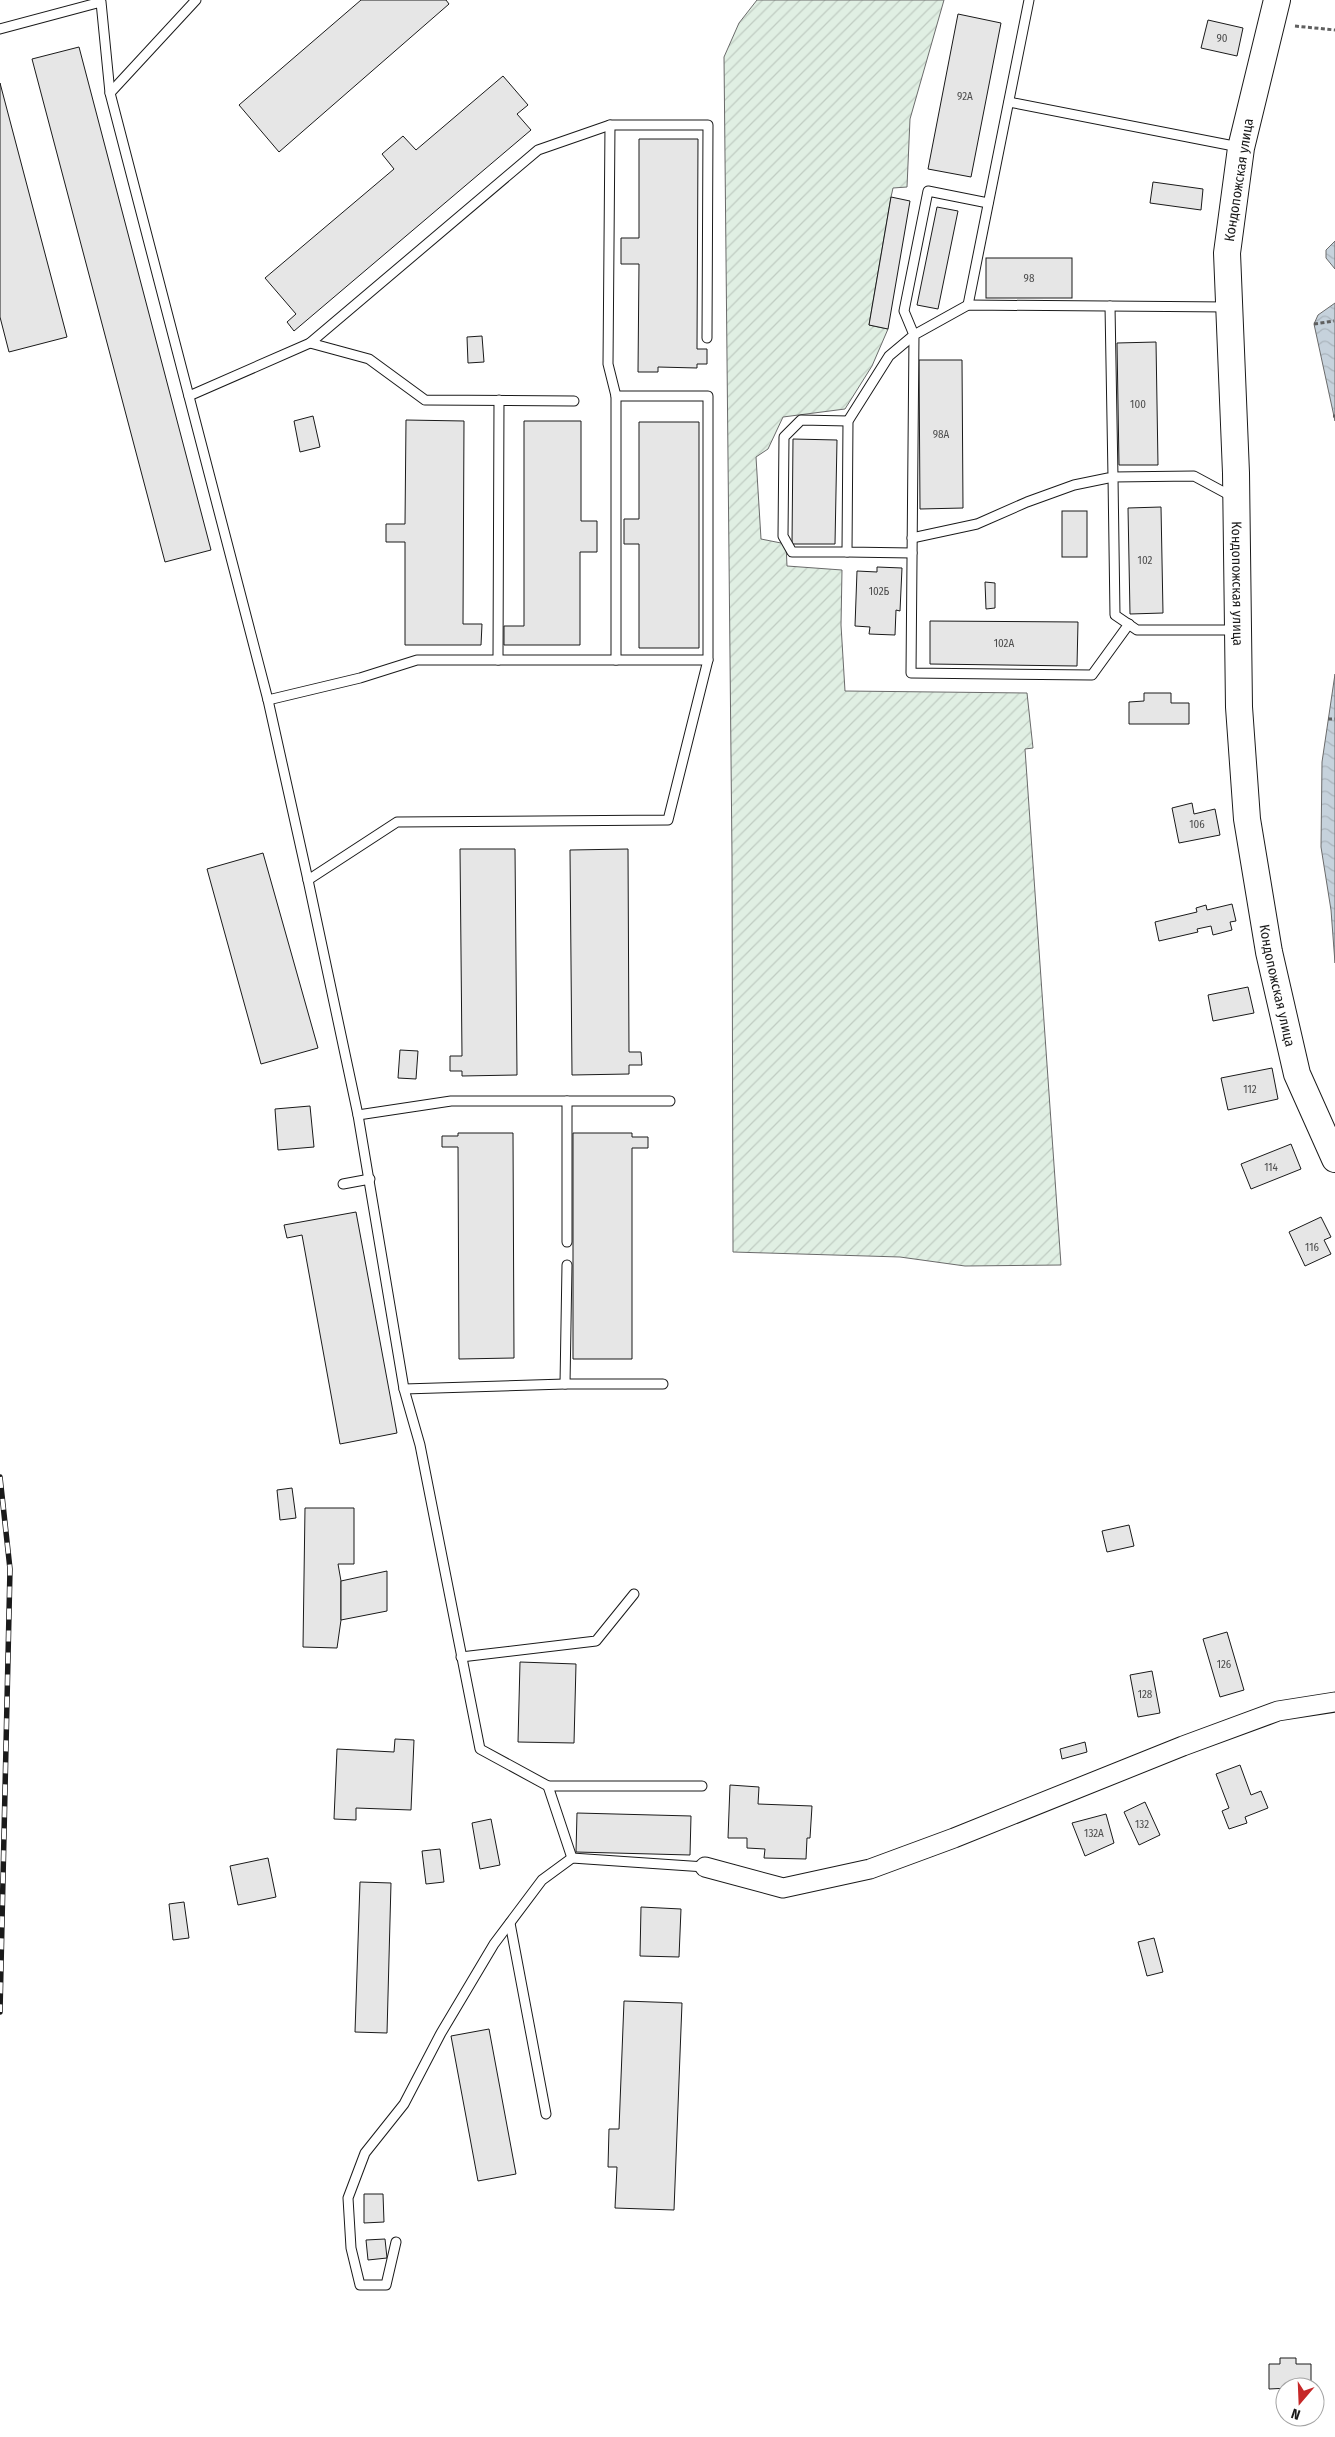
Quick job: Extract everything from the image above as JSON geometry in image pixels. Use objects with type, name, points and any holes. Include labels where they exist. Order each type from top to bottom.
[{"type":"street","name":"Кондопожская улица","points":[[1275,12],[1241,148],[1227,253],[1236,499],[1239,707],[1247,818],[1269,952],[1297,1074],[1335,1159]]},
{"type":"street","points":[[705,1867],[783,1888],[870,1868],[1252,1721],[1278,1712],[1335,1702]]},
{"type":"lane","points":[[110,93],[196,0]]},
{"type":"lane","points":[[968,305],[1029,0]]},
{"type":"lane","points":[[0,29],[99,1],[110,93],[268,700],[308,880],[358,1115],[404,1389],[420,1445],[480,1749],[548,1786],[702,1786]]},
{"type":"lane","points":[[1009,102],[1241,148]]},
{"type":"lane","points":[[189,396],[310,343],[538,150],[610,124],[708,125],[707,338]]},
{"type":"lane","points":[[610,124],[608,364],[616,396],[616,660]]},
{"type":"lane","points":[[988,203],[928,191],[904,311],[914,335],[911,673],[1092,675],[1129,624]]},
{"type":"lane","points":[[846,552],[848,421],[889,356],[914,335],[968,305],[1229,307]]},
{"type":"lane","points":[[1110,306],[1115,615],[1137,630],[1238,630]]},
{"type":"lane","points":[[310,343],[369,359],[425,400],[574,401]]},
{"type":"lane","points":[[308,880],[397,822],[668,820],[708,660],[708,396],[616,396]]},
{"type":"lane","points":[[498,660],[499,400]]},
{"type":"lane","points":[[848,421],[801,420],[784,437],[783,536],[792,552],[912,553]]},
{"type":"lane","points":[[912,538],[977,524],[1055,492],[1113,477],[1194,476],[1236,499]]},
{"type":"lane","points":[[268,700],[360,678],[417,660],[708,660]]},
{"type":"lane","points":[[358,1115],[451,1101],[670,1101]]},
{"type":"lane","points":[[567,1101],[567,1242]]},
{"type":"lane","points":[[342,1184],[370,1179]]},
{"type":"lane","points":[[565,1384],[567,1265]]},
{"type":"lane","points":[[404,1389],[565,1384],[663,1384]]},
{"type":"lane","points":[[461,1657],[596,1641],[634,1594]]},
{"type":"lane","points":[[548,1786],[572,1858]]},
{"type":"lane","points":[[396,2242],[386,2285],[360,2285],[351,2248],[348,2198],[365,2153],[404,2104],[441,2033],[494,1944],[542,1880],[572,1858],[705,1867]]},
{"type":"lane","points":[[510,1923],[546,2114]]},
{"type":"path","points":[[1275,12],[1335,30]]},
{"type":"path","points":[[1314,324],[1334,321]]},
{"type":"path","points":[[1328,719],[1335,719]]},
{"type":"green space","points":[[757,0],[944,0],[910,119],[907,187],[893,188],[869,325],[888,329],[872,366],[845,409],[783,417],[768,449],[756,457],[761,539],[786,544],[787,566],[842,570],[841,625],[845,691],[1027,693],[1033,748],[1025,749],[1061,1265],[965,1266],[900,1257],[733,1252],[732,857],[724,57],[739,23]]},
{"type":"water","points":[[1335,241],[1335,269],[1326,258],[1326,250]]},
{"type":"water","points":[[1335,303],[1335,421],[1314,324],[1318,315]]},
{"type":"water","points":[[1335,674],[1335,963],[1331,910],[1321,847],[1322,762]]},
{"type":"building","points":[[361,0],[446,0],[449,4],[279,152],[239,105]]},
{"type":"building","points":[[958,14],[1001,23],[971,177],[928,169]]},
{"type":"building","points":[[1208,20],[1243,28],[1237,56],[1201,48]]},
{"type":"building","points":[[79,47],[211,550],[165,562],[32,59]]},
{"type":"building","points":[[503,76],[528,105],[517,114],[531,130],[294,331],[287,322],[296,314],[265,278],[394,169],[382,154],[403,136],[416,150]]},
{"type":"building","points":[[0,83],[67,337],[9,352],[0,317]]},
{"type":"building","points":[[639,139],[698,139],[697,349],[707,349],[707,364],[697,364],[697,368],[658,367],[658,372],[638,372],[639,264],[621,264],[621,238],[639,238]]},
{"type":"building","points":[[1153,182],[1203,189],[1201,210],[1150,203]]},
{"type":"building","points":[[891,197],[910,201],[888,329],[869,325]]},
{"type":"building","points":[[937,207],[958,211],[938,309],[917,305]]},
{"type":"building","points":[[986,258],[1072,258],[1072,298],[986,298]]},
{"type":"building","points":[[482,336],[484,362],[468,363],[467,337]]},
{"type":"building","points":[[1156,342],[1158,465],[1119,465],[1117,343]]},
{"type":"building","points":[[919,360],[962,360],[963,508],[920,509]]},
{"type":"building","points":[[313,416],[320,447],[300,452],[294,421]]},
{"type":"building","points":[[406,420],[464,421],[463,624],[482,624],[481,645],[405,645],[405,542],[386,542],[386,524],[405,524]]},
{"type":"building","points":[[524,421],[581,421],[581,521],[597,521],[597,552],[580,552],[580,645],[504,645],[504,626],[524,626]]},
{"type":"building","points":[[639,422],[699,422],[699,648],[639,648],[639,544],[624,544],[624,519],[639,519]]},
{"type":"building","points":[[793,439],[837,440],[835,544],[792,544]]},
{"type":"building","points":[[1161,507],[1163,613],[1130,614],[1128,508]]},
{"type":"building","points":[[1062,511],[1087,511],[1087,557],[1062,557]]},
{"type":"building","points":[[877,567],[902,568],[900,611],[896,610],[895,635],[869,634],[870,627],[855,626],[857,571],[877,572]]},
{"type":"building","points":[[985,582],[995,583],[995,608],[986,609]]},
{"type":"building","points":[[930,621],[1078,622],[1077,666],[930,664]]},
{"type":"building","points":[[1144,693],[1171,693],[1171,703],[1189,703],[1189,724],[1129,724],[1129,702],[1144,701]]},
{"type":"building","points":[[1192,803],[1194,814],[1215,809],[1220,835],[1179,843],[1172,808]]},
{"type":"building","points":[[460,849],[515,849],[517,1075],[462,1076],[462,1071],[450,1071],[450,1056],[462,1056]]},
{"type":"building","points":[[628,849],[629,1052],[641,1052],[642,1065],[629,1065],[629,1074],[572,1075],[570,850]]},
{"type":"building","points":[[263,853],[318,1048],[261,1064],[207,869]]},
{"type":"building","points":[[1232,904],[1236,921],[1230,922],[1232,930],[1213,935],[1211,926],[1197,929],[1198,932],[1159,941],[1155,922],[1197,912],[1196,908],[1206,905],[1207,910]]},
{"type":"building","points":[[1248,987],[1254,1013],[1213,1021],[1208,995]]},
{"type":"building","points":[[400,1050],[418,1051],[416,1079],[398,1078]]},
{"type":"building","points":[[1272,1068],[1278,1099],[1228,1110],[1221,1078]]},
{"type":"building","points":[[310,1106],[314,1147],[278,1150],[275,1109]]},
{"type":"building","points":[[458,1133],[513,1133],[514,1358],[459,1359],[458,1147],[442,1147],[442,1136],[458,1136]]},
{"type":"building","points":[[573,1133],[632,1133],[632,1137],[648,1137],[648,1148],[632,1148],[632,1359],[573,1359]]},
{"type":"building","points":[[1291,1144],[1301,1169],[1251,1189],[1241,1164]]},
{"type":"building","points":[[356,1212],[397,1433],[340,1444],[302,1235],[287,1238],[284,1225]]},
{"type":"building","points":[[1321,1217],[1331,1237],[1324,1240],[1331,1254],[1305,1266],[1289,1232]]},
{"type":"building","points":[[292,1488],[296,1518],[280,1520],[277,1490]]},
{"type":"building","points":[[305,1508],[354,1508],[354,1564],[338,1564],[341,1581],[341,1620],[337,1648],[303,1647]]},
{"type":"building","points":[[1129,1525],[1134,1546],[1107,1552],[1102,1531]]},
{"type":"building","points":[[387,1571],[387,1611],[341,1620],[341,1581]]},
{"type":"building","points":[[1227,1632],[1244,1690],[1220,1697],[1203,1639]]},
{"type":"building","points":[[520,1662],[576,1664],[574,1743],[518,1742]]},
{"type":"building","points":[[1152,1671],[1160,1713],[1138,1717],[1130,1675]]},
{"type":"building","points":[[395,1739],[414,1740],[411,1810],[356,1808],[356,1820],[334,1819],[337,1749],[394,1752]]},
{"type":"building","points":[[1085,1742],[1087,1752],[1062,1759],[1060,1749]]},
{"type":"building","points":[[1240,1765],[1251,1795],[1261,1791],[1268,1808],[1245,1817],[1247,1823],[1229,1829],[1222,1811],[1229,1808],[1216,1774]]},
{"type":"building","points":[[730,1785],[759,1787],[758,1804],[812,1806],[810,1838],[807,1838],[806,1859],[764,1858],[765,1849],[747,1848],[747,1838],[728,1838]]},
{"type":"building","points":[[1145,1802],[1160,1835],[1139,1845],[1124,1812]]},
{"type":"building","points":[[577,1813],[691,1816],[690,1855],[576,1852]]},
{"type":"building","points":[[1106,1814],[1114,1843],[1085,1856],[1072,1823]]},
{"type":"building","points":[[491,1819],[500,1865],[480,1869],[472,1823]]},
{"type":"building","points":[[440,1849],[444,1882],[426,1884],[422,1851]]},
{"type":"building","points":[[268,1858],[276,1897],[238,1905],[230,1866]]},
{"type":"building","points":[[360,1882],[391,1883],[387,2033],[355,2032]]},
{"type":"building","points":[[184,1902],[189,1938],[173,1940],[169,1904]]},
{"type":"building","points":[[641,1907],[681,1909],[679,1957],[640,1956]]},
{"type":"building","points":[[1154,1938],[1163,1972],[1147,1976],[1138,1942]]},
{"type":"building","points":[[624,2001],[682,2003],[674,2210],[615,2208],[617,2167],[608,2167],[609,2129],[619,2129]]},
{"type":"building","points":[[489,2029],[516,2174],[478,2181],[451,2036]]},
{"type":"building","points":[[364,2194],[383,2194],[384,2222],[364,2223]]},
{"type":"building","points":[[385,2239],[387,2258],[368,2260],[366,2240]]},
{"type":"building","points":[[1280,2358],[1296,2358],[1296,2364],[1311,2364],[1311,2377],[1275,2377],[1275,2389],[1269,2389],[1269,2364],[1280,2364]]},
{"type":"railway","points":[[0,1477],[10,1569],[0,2012]]}]
